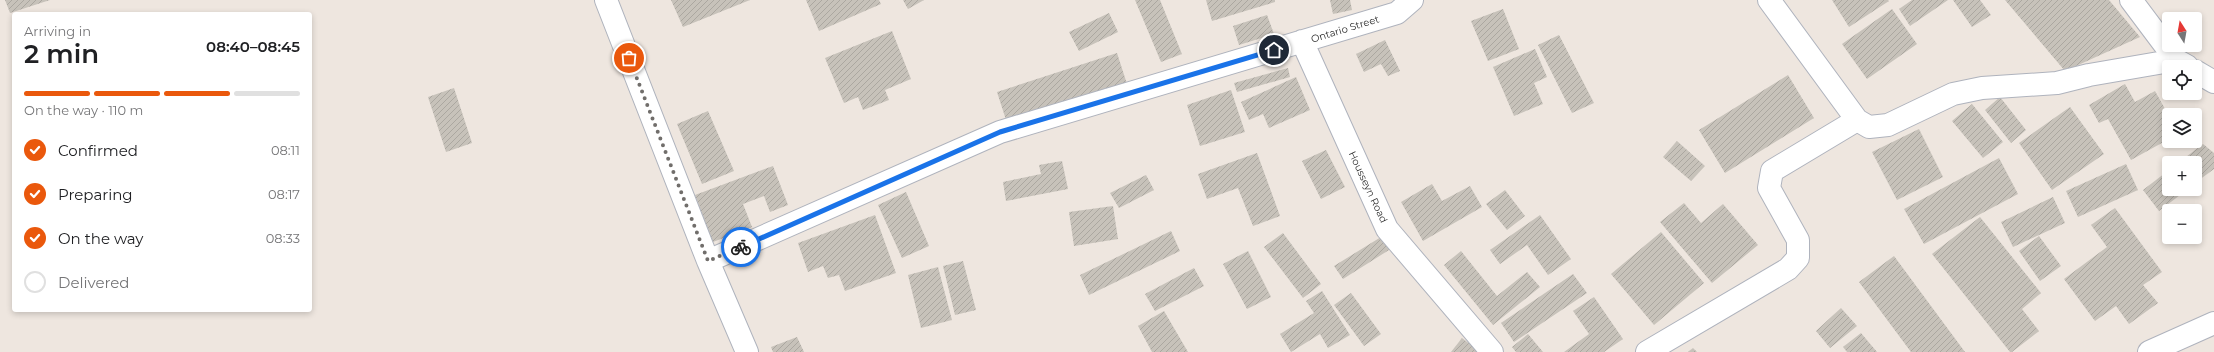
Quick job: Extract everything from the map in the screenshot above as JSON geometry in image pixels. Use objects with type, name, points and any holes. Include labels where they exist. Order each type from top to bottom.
[{"type":"street","points":[[606,0],[708,261],[747,352]]},
{"type":"street","points":[[1769,0],[1857,120],[1869,126],[1888,125],[1952,94],[1982,88],[2057,83],[2089,75],[2162,66]]},
{"type":"street","points":[[2131,0],[2180,60]]},
{"type":"street","name":"Ontario Street","points":[[708,261],[1000,132],[1302,41],[1405,6]]},
{"type":"street","name":"Housseyn Road","points":[[1302,41],[1388,229],[1492,352]]},
{"type":"street","points":[[2202,75],[2214,82]]},
{"type":"street","points":[[1646,352],[1788,269],[1798,258],[1798,240],[1769,188],[1772,171],[1857,120]]},
{"type":"street","points":[[2149,352],[2214,323]]},
{"type":"building","points":[[5,0],[50,0],[12,12],[10,13]]},
{"type":"building","points":[[671,0],[750,0],[683,27]]},
{"type":"building","points":[[806,0],[879,0],[881,4],[819,31]]},
{"type":"building","points":[[903,0],[924,0],[908,9]]},
{"type":"building","points":[[1135,0],[1160,0],[1182,54],[1161,62]]},
{"type":"building","points":[[1206,0],[1275,0],[1275,2],[1212,21]]},
{"type":"building","points":[[1330,0],[1350,0],[1352,10],[1333,14]]},
{"type":"building","points":[[1832,0],[1888,0],[1889,1],[1849,27]]},
{"type":"building","points":[[1912,0],[1948,0],[1910,26],[1899,9]]},
{"type":"building","points":[[1953,0],[1980,0],[1991,15],[1972,27]]},
{"type":"building","points":[[2005,0],[2109,0],[2140,37],[2065,71]]},
{"type":"building","points":[[1503,9],[1519,49],[1488,61],[1471,21]]},
{"type":"building","points":[[1892,9],[1917,44],[1867,79],[1842,44]]},
{"type":"building","points":[[1109,13],[1118,32],[1079,51],[1069,32]]},
{"type":"building","points":[[1267,15],[1274,34],[1239,45],[1233,26]]},
{"type":"building","points":[[892,31],[911,79],[885,90],[889,100],[863,110],[858,97],[844,103],[825,58]]},
{"type":"building","points":[[1559,35],[1594,103],[1572,113],[1538,45]]},
{"type":"building","points":[[1385,40],[1400,71],[1388,76],[1381,64],[1364,72],[1356,54]]},
{"type":"building","points":[[1535,49],[1547,77],[1534,83],[1543,104],[1514,116],[1493,67]]},
{"type":"building","points":[[1117,53],[1127,84],[1007,123],[997,92]]},
{"type":"building","points":[[1288,68],[1290,77],[1237,92],[1234,83]]},
{"type":"building","points":[[1788,75],[1814,118],[1725,173],[1699,130]]},
{"type":"building","points":[[1296,77],[1310,110],[1269,128],[1263,114],[1249,120],[1241,102]]},
{"type":"building","points":[[2125,84],[2135,102],[2155,91],[2165,108],[2162,108],[2162,143],[2131,160],[2108,119],[2099,123],[2089,105]]},
{"type":"building","points":[[454,88],[472,143],[446,152],[428,97]]},
{"type":"building","points":[[1231,90],[1245,132],[1200,146],[1187,105]]},
{"type":"building","points":[[2000,97],[2026,130],[2011,143],[1985,110]]},
{"type":"building","points":[[1972,104],[2003,142],[1983,158],[1952,121]]},
{"type":"building","points":[[2070,107],[2104,154],[2052,190],[2019,143]]},
{"type":"building","points":[[708,111],[734,171],[702,184],[677,124]]},
{"type":"building","points":[[1919,129],[1943,177],[1897,200],[1872,152]]},
{"type":"building","points":[[1677,141],[1705,166],[1691,181],[1663,157]]},
{"type":"building","points":[[2202,145],[2214,153],[2214,169],[2202,178],[2202,156],[2187,156],[2198,148],[2202,148]]},
{"type":"building","points":[[1326,150],[1345,187],[1321,199],[1302,161]]},
{"type":"building","points":[[1257,153],[1280,216],[1253,226],[1238,188],[1207,199],[1198,174]]},
{"type":"building","points":[[1999,158],[2018,194],[1924,244],[1904,209]]},
{"type":"building","points":[[1062,161],[1068,189],[1006,201],[1003,182],[1041,174],[1039,165]]},
{"type":"building","points":[[2126,164],[2138,190],[2078,217],[2066,191]]},
{"type":"building","points":[[773,166],[788,205],[770,212],[764,196],[743,204],[752,227],[713,242],[695,195]]},
{"type":"building","points":[[1146,175],[1154,190],[1119,208],[1110,193]]},
{"type":"building","points":[[2162,175],[2162,196],[2179,196],[2168,204],[2162,204],[2162,209],[2159,211],[2143,190]]},
{"type":"building","points":[[1432,184],[1442,201],[1470,186],[1482,207],[1423,241],[1401,202]]},
{"type":"building","points":[[1505,190],[1525,216],[1507,230],[1486,204]]},
{"type":"building","points":[[906,192],[929,246],[902,258],[878,205]]},
{"type":"building","points":[[2053,197],[2065,223],[2013,247],[2001,222]]},
{"type":"building","points":[[1684,203],[1701,223],[1723,204],[1758,245],[1712,283],[1660,222]]},
{"type":"building","points":[[1113,206],[1118,239],[1074,246],[1069,212]]},
{"type":"building","points":[[2115,208],[2162,272],[2143,285],[2158,303],[2129,324],[2116,306],[2095,321],[2064,279],[2107,247],[2091,225]]},
{"type":"building","points":[[875,215],[896,273],[845,291],[839,275],[828,278],[823,266],[808,272],[798,243]]},
{"type":"building","points":[[1540,215],[1571,259],[1548,275],[1527,245],[1500,264],[1490,250]]},
{"type":"building","points":[[1980,217],[2041,293],[2022,309],[2039,331],[2012,352],[2010,352],[1932,254]]},
{"type":"building","points":[[1171,231],[1180,251],[1089,295],[1080,275]]},
{"type":"building","points":[[1661,232],[1704,283],[1654,325],[1611,274]]},
{"type":"building","points":[[1283,233],[1321,284],[1303,298],[1264,247]]},
{"type":"building","points":[[2039,236],[2061,266],[2040,281],[2019,251]]},
{"type":"building","points":[[1381,237],[1389,250],[1343,279],[1334,266]]},
{"type":"building","points":[[1248,251],[1271,297],[1247,309],[1223,264]]},
{"type":"building","points":[[1461,251],[1497,296],[1527,272],[1540,287],[1493,325],[1444,265]]},
{"type":"building","points":[[1894,256],[1965,352],[1911,352],[1859,282]]},
{"type":"building","points":[[963,261],[976,310],[955,315],[943,266]]},
{"type":"building","points":[[938,267],[952,320],[921,328],[908,275]]},
{"type":"building","points":[[1194,268],[1204,286],[1155,311],[1145,294]]},
{"type":"building","points":[[1573,274],[1587,293],[1514,342],[1501,323]]},
{"type":"building","points":[[1322,291],[1350,335],[1328,348],[1320,334],[1291,352],[1280,334],[1314,313],[1306,301]]},
{"type":"building","points":[[1351,293],[1381,334],[1364,346],[1334,305]]},
{"type":"building","points":[[1594,297],[1623,339],[1604,352],[1564,352],[1589,334],[1573,311]]},
{"type":"building","points":[[1841,308],[1857,326],[1830,348],[1816,331]]},
{"type":"building","points":[[1164,311],[1188,352],[1152,352],[1138,326]]},
{"type":"building","points":[[1861,333],[1877,352],[1847,352],[1843,347]]},
{"type":"building","points":[[1528,334],[1543,352],[1516,352],[1512,347]]},
{"type":"building","points":[[797,337],[804,352],[773,352],[771,347]]},
{"type":"building","points":[[1462,338],[1480,352],[1451,352]]},
{"type":"building","points":[[1693,348],[1697,352],[1688,352]]},
{"type":"way so far","points":[[629,58],[708,261],[741,247]]},
{"type":"route","points":[[741,247],[1000,132],[1274,50]]}]
